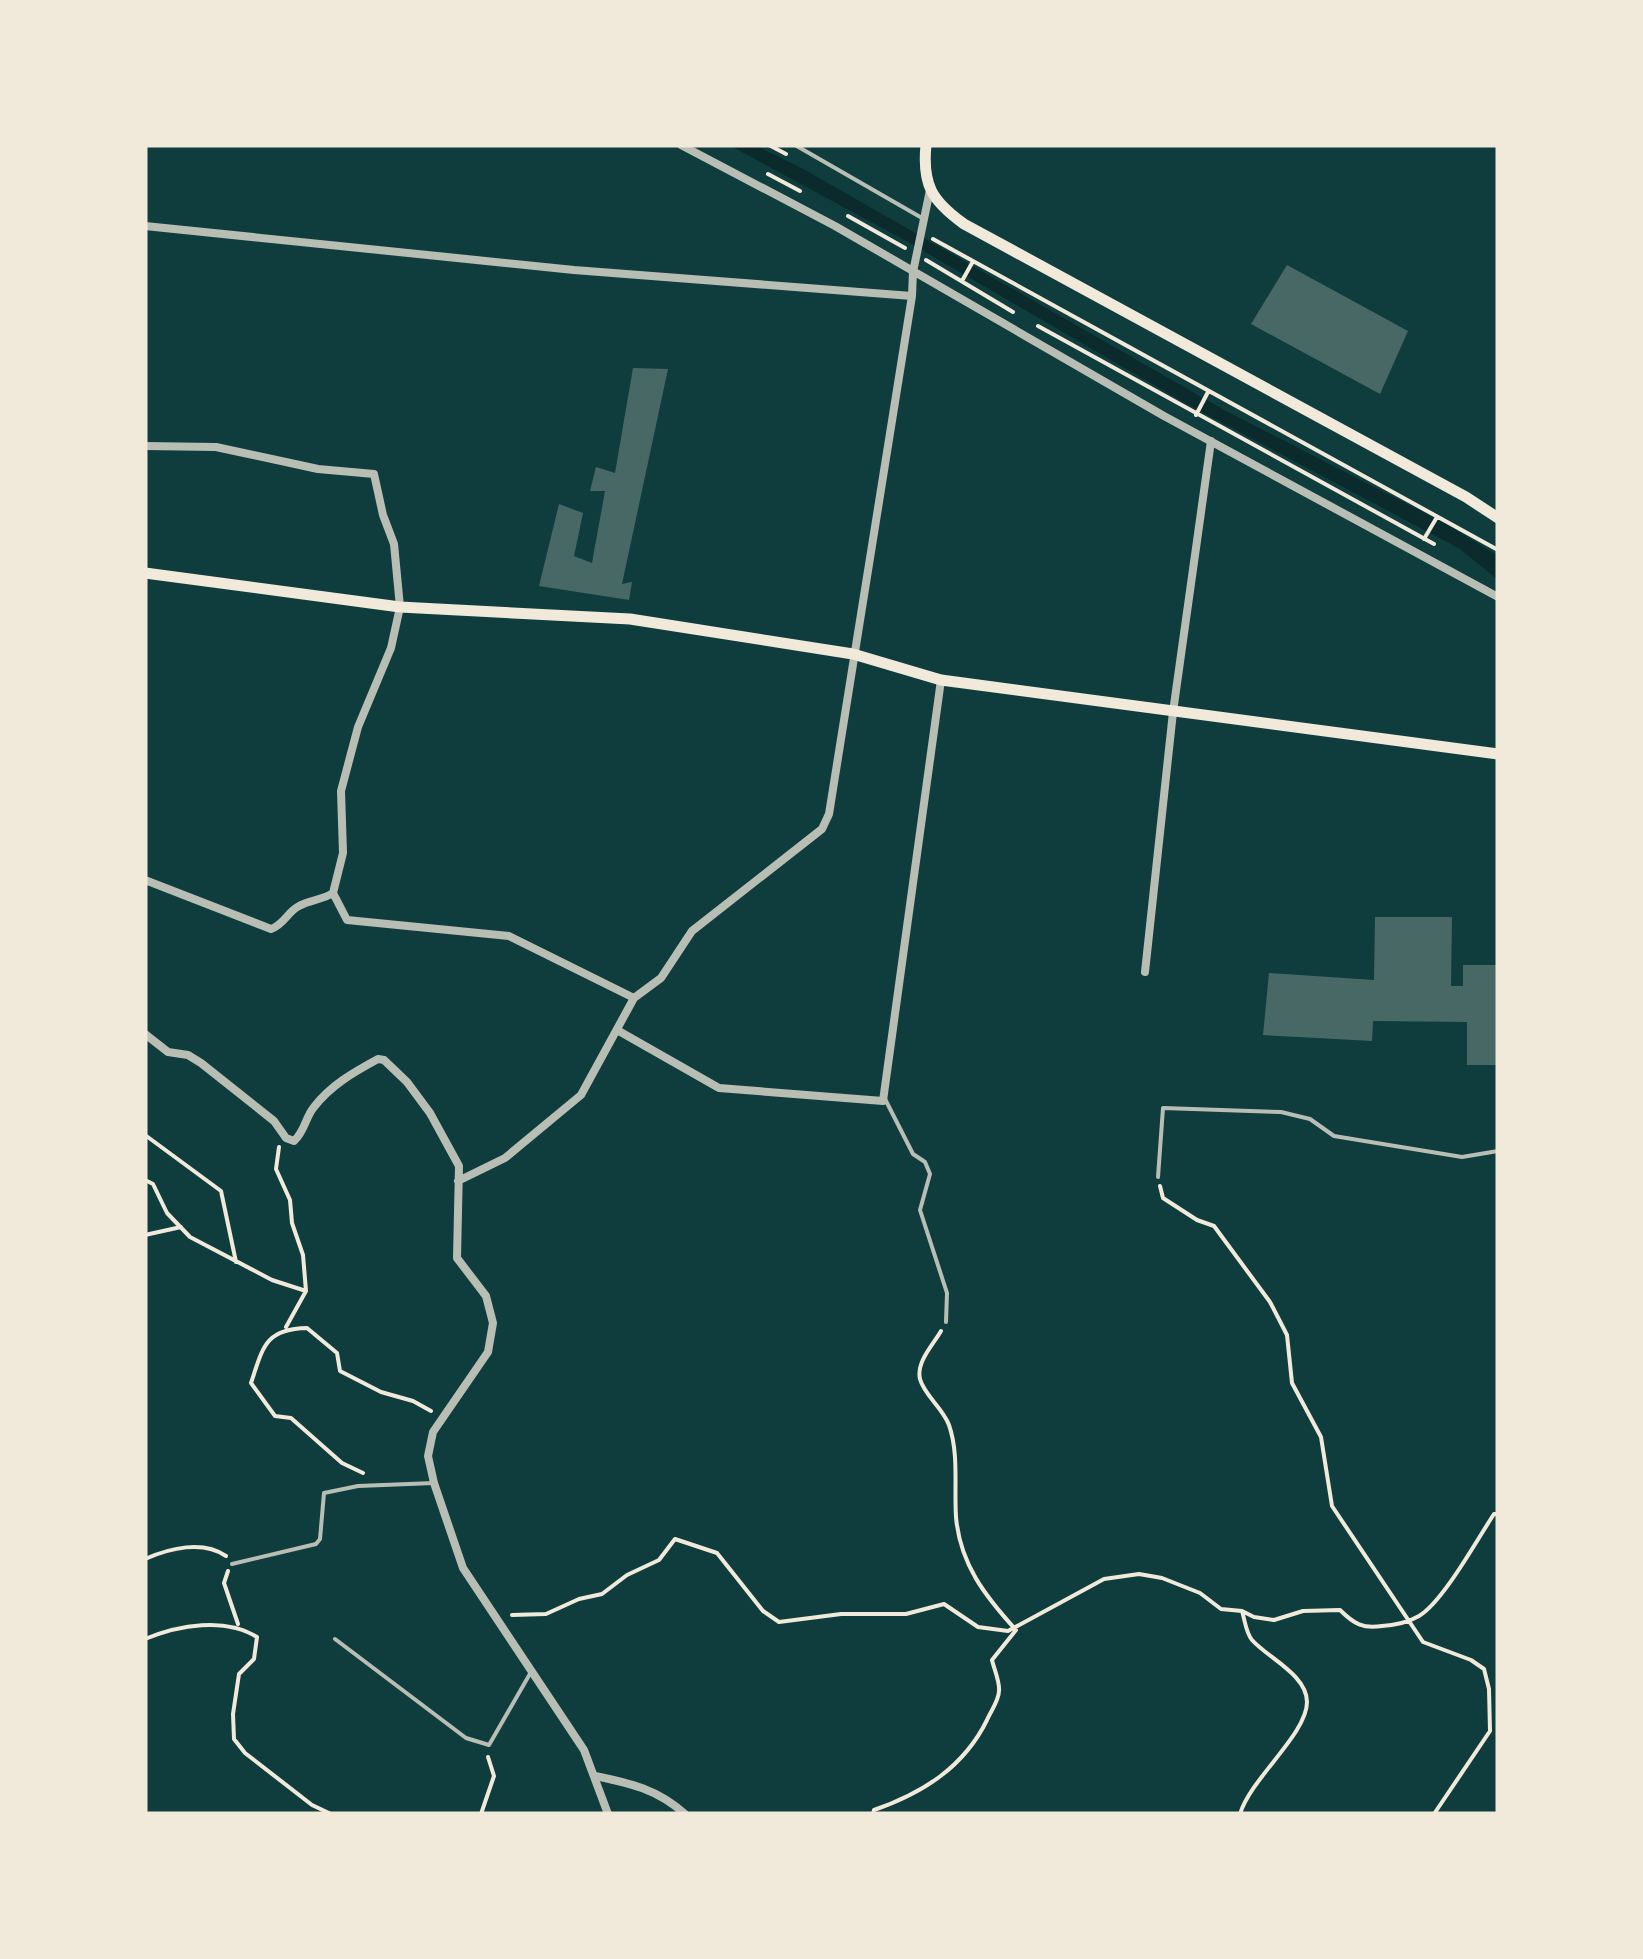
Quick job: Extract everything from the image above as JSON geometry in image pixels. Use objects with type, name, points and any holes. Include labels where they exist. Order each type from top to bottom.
[{"type":"main road","points":[[926,145],[924,168],[930,190],[942,208],[964,224],[1498,518]]},
{"type":"main road","points":[[145,573],[400,607],[630,619],[853,654],[941,680],[1498,754]]},
{"type":"street","points":[[681,145],[835,226],[1211,441],[1498,597]]},
{"type":"street","points":[[458,1182],[505,1158],[581,1095],[634,998],[662,978],[704,920],[822,829],[829,814],[915,259],[930,190]]},
{"type":"street","points":[[145,226],[574,270],[912,296]]},
{"type":"street","points":[[1145,972],[1173,712],[1211,441]]},
{"type":"street","points":[[145,446],[216,447],[318,468],[374,474],[394,544],[400,607],[391,648],[358,727],[340,791],[343,853],[333,893],[347,920],[510,936],[634,998]]},
{"type":"street","points":[[617,1030],[718,1088],[884,1101],[941,680]]},
{"type":"street","points":[[145,880],[271,929],[282,925],[298,906],[333,893]]},
{"type":"street","points":[[145,1034],[168,1052],[188,1055],[201,1063],[294,1141],[316,1104],[340,1080],[378,1059],[407,1082],[430,1112],[459,1166],[458,1258],[486,1296],[493,1323],[488,1352],[433,1432],[428,1456],[434,1484],[463,1568],[584,1750],[608,1814]]},
{"type":"street","points":[[594,1776],[642,1785],[670,1800],[685,1814]]},
{"type":"lane","points":[[795,145],[922,218]]},
{"type":"lane","points":[[884,1098],[913,1154],[925,1162],[930,1174],[920,1210],[947,1294],[946,1322]]},
{"type":"lane","points":[[1158,1177],[1163,1108],[1281,1112],[1310,1120],[1334,1136],[1462,1157],[1498,1152]]},
{"type":"lane","points":[[232,1564],[316,1544],[320,1538],[324,1494],[358,1486],[434,1484]]},
{"type":"lane","points":[[336,1639],[466,1738],[489,1745],[531,1672]]},
{"type":"path","points":[[769,145],[798,161]]},
{"type":"path","points":[[762,171],[810,196]]},
{"type":"path","points":[[842,213],[1434,544]]},
{"type":"path","points":[[930,238],[1498,550]]},
{"type":"path","points":[[962,281],[973,262]]},
{"type":"path","points":[[1196,414],[1208,392]]},
{"type":"path","points":[[1424,539],[1437,516]]},
{"type":"path","points":[[282,1132],[276,1169],[290,1200],[292,1223],[303,1255],[306,1290],[285,1328]]},
{"type":"path","points":[[145,1135],[221,1191],[236,1262]]},
{"type":"path","points":[[1158,1177],[1162,1198],[1214,1226],[1270,1302],[1287,1335],[1292,1384],[1321,1437],[1332,1506],[1423,1642],[1484,1669],[1489,1689],[1490,1731],[1434,1814]]},
{"type":"path","points":[[145,1180],[153,1184],[168,1213],[190,1237],[272,1280],[306,1290]]},
{"type":"path","points":[[145,1235],[180,1227]]},
{"type":"path","points":[[946,1322],[920,1364],[920,1381],[943,1412],[952,1439],[962,1558],[987,1597],[1014,1628]]},
{"type":"path","points":[[390,1486],[342,1462],[291,1418],[275,1416],[251,1383],[271,1336],[285,1328],[307,1328],[337,1353],[340,1371],[442,1416]]},
{"type":"path","points":[[492,1616],[546,1614],[579,1598],[602,1594],[627,1574],[659,1560],[674,1539],[717,1553],[763,1611],[778,1622],[841,1614],[906,1614],[944,1604],[978,1627],[1008,1632],[1104,1579],[1139,1574],[1200,1592],[1221,1609],[1254,1617],[1274,1620],[1303,1611],[1340,1610],[1366,1628],[1404,1624],[1422,1615],[1494,1514],[1498,1514]]},
{"type":"path","points":[[145,1559],[198,1546],[224,1552],[232,1564],[224,1583],[238,1625]]},
{"type":"path","points":[[1240,1814],[1260,1775],[1297,1729],[1307,1703],[1302,1684],[1249,1637],[1242,1612]]},
{"type":"path","points":[[145,1639],[191,1626],[238,1625],[257,1637],[254,1660],[239,1674],[234,1739],[245,1753],[312,1805],[330,1814]]},
{"type":"path","points":[[873,1814],[874,1810],[923,1790],[954,1768],[994,1707],[1000,1691],[992,1660],[1014,1628]]},
{"type":"path","points":[[1490,1731],[1498,1732]]},
{"type":"path","points":[[482,1814],[494,1776],[484,1743]]},
{"type":"water","points":[[729,145],[755,145],[807,171],[1224,410],[1448,525],[1498,556],[1498,580],[1460,549],[1185,403],[908,242]]},
{"type":"building","points":[[1287,265],[1408,331],[1380,394],[1251,324]]},
{"type":"building","points":[[633,368],[668,369],[622,584],[632,582],[629,600],[539,586],[559,504],[583,513],[574,556],[592,563],[605,491],[590,491],[596,467],[615,473]]},
{"type":"building","points":[[1375,917],[1452,917],[1451,986],[1463,986],[1463,965],[1498,965],[1498,1065],[1467,1065],[1467,1022],[1373,1021],[1372,1041],[1263,1035],[1269,973],[1374,980]]}]
